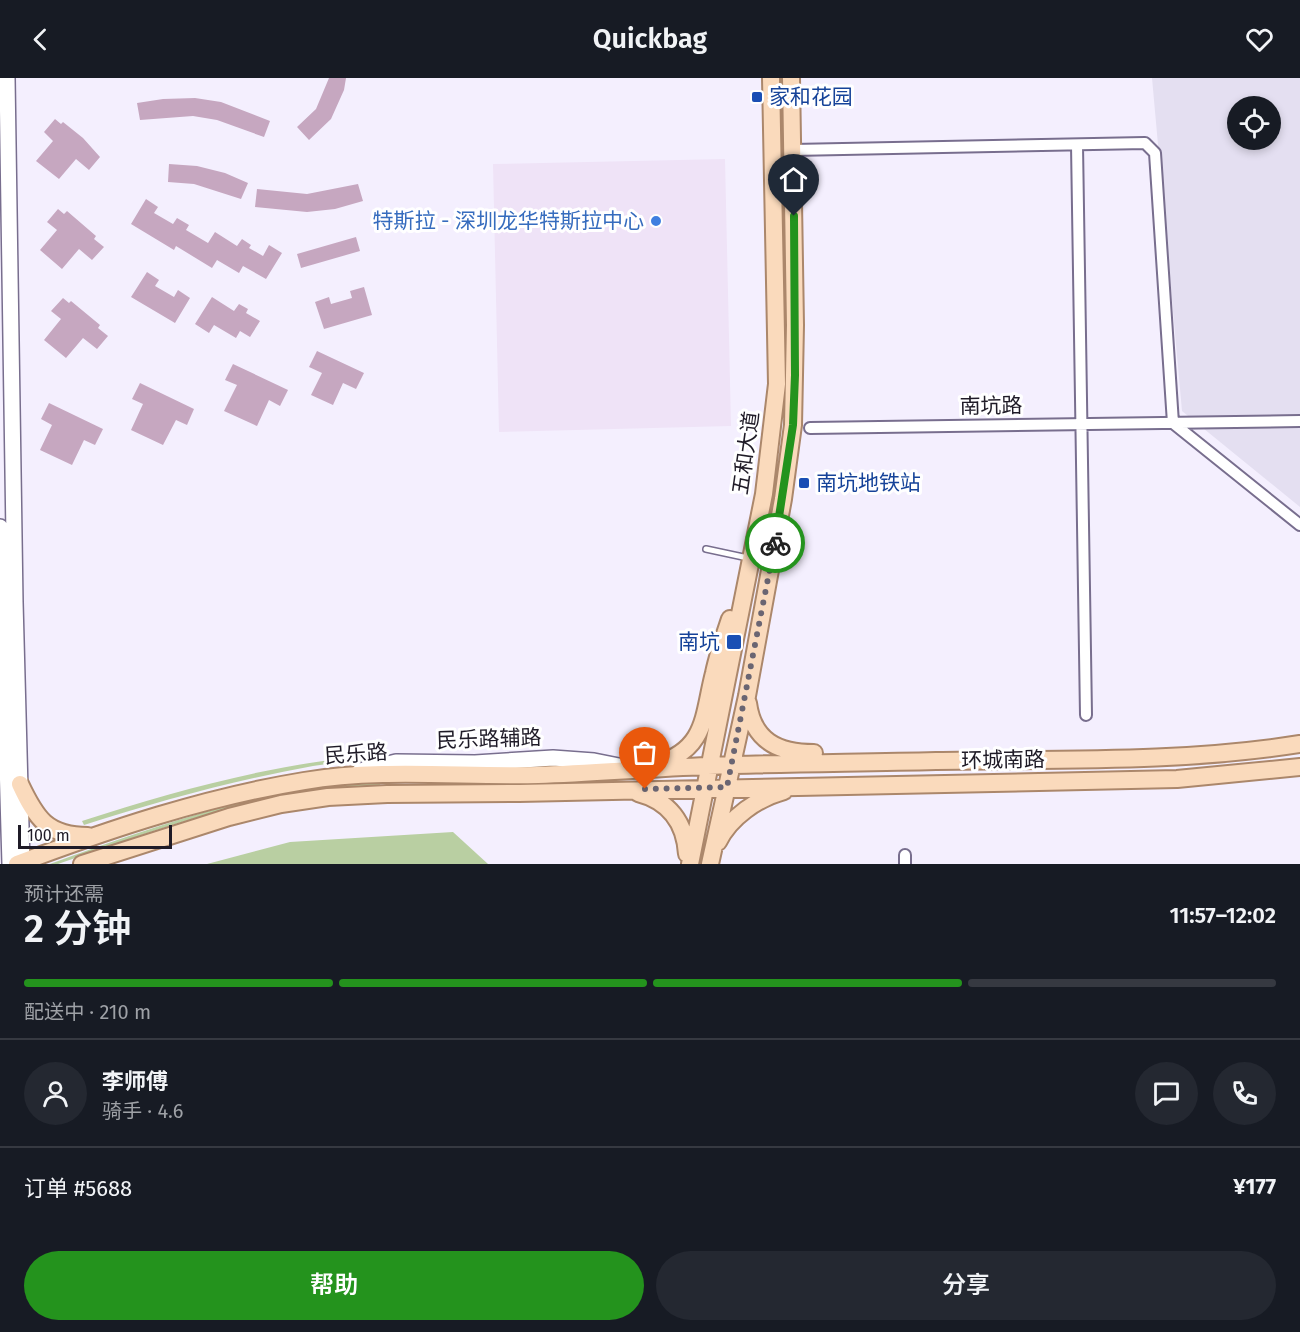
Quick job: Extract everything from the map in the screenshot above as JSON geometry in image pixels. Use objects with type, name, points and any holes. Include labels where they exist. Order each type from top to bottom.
[{"type":"main road","points":[[7,78],[8,701],[20,784],[18,863]]},
{"type":"main road","name":"五和大道","points":[[688,864],[711,766],[764,494],[777,384],[771,78]]},
{"type":"main road","name":"五和大道","points":[[712,859],[747,696],[783,499],[793,425],[795,375],[791,78]]},
{"type":"main road","points":[[0,527],[18,863]]},
{"type":"main road","points":[[636,770],[679,755],[688,749],[700,732],[717,658],[750,558]]},
{"type":"main road","points":[[747,696],[755,729],[764,741],[777,749],[793,753],[831,753],[881,762],[882,785]]},
{"type":"main road","name":"环城南路","points":[[711,766],[1176,756],[1256,751],[1300,744]]},
{"type":"main road","name":"民乐路辅路","points":[[345,776],[396,762],[498,756],[594,761],[636,770]]},
{"type":"main road","name":"民乐路","points":[[18,863],[101,835],[252,792],[306,780],[387,773],[538,775],[711,766]]},
{"type":"main road","name":"环城南路","points":[[706,788],[1177,779],[1300,767]]},
{"type":"main road","points":[[20,784],[33,812],[50,827],[73,835],[101,835]]},
{"type":"main road","points":[[712,859],[721,835],[744,811],[760,800],[780,791],[802,786]]},
{"type":"main road","name":"民乐路","points":[[82,864],[229,817],[281,804],[328,797],[706,788]]},
{"type":"main road","points":[[626,790],[656,799],[674,813],[684,832],[688,864]]},
{"type":"street","points":[[793,150],[1145,143],[1155,153],[1173,423],[1300,525]]},
{"type":"street","points":[[1077,145],[1086,715]]},
{"type":"street","name":"南坑路","points":[[810,428],[1300,421]]},
{"type":"lane","points":[[706,549],[750,558]]},
{"type":"shaded area","points":[[1152,78],[1300,78],[1300,507],[1182,411]]},
{"type":"shaded area","points":[[725,159],[731,426],[499,432],[493,164]]},
{"type":"green space","points":[[376,755],[408,755],[313,766],[197,792],[84,825],[82,821],[227,779],[301,764]]},
{"type":"green space","points":[[380,783],[380,786],[339,788],[298,794],[216,812],[58,864],[50,864],[212,810],[295,792]]},
{"type":"green space","points":[[453,832],[488,864],[207,864],[290,842]]},
{"type":"building","points":[[329,78],[346,78],[344,90],[331,119],[309,140],[297,127],[316,109]]},
{"type":"building","points":[[195,98],[221,102],[270,121],[264,137],[217,120],[193,116],[140,120],[137,103]]},
{"type":"building","points":[[55,119],[61,124],[63,122],[83,138],[100,157],[89,170],[76,159],[59,179],[36,161],[53,141],[44,132]]},
{"type":"building","points":[[169,164],[197,166],[225,173],[248,183],[241,199],[194,184],[168,182]]},
{"type":"building","points":[[358,184],[363,201],[335,209],[307,212],[255,207],[257,189],[307,194]]},
{"type":"building","points":[[146,199],[158,207],[154,213],[173,224],[177,218],[189,225],[186,230],[208,243],[215,232],[237,246],[242,239],[251,245],[249,248],[263,256],[269,245],[282,253],[266,279],[243,266],[239,273],[217,260],[212,268],[176,246],[174,250],[131,224]]},
{"type":"building","points":[[58,209],[64,214],[67,211],[96,236],[94,239],[104,247],[92,260],[79,249],[62,269],[40,250],[57,230],[47,222]]},
{"type":"building","points":[[356,237],[360,251],[301,268],[297,254]]},
{"type":"building","points":[[147,272],[159,280],[155,286],[174,297],[178,290],[190,298],[175,323],[131,297]]},
{"type":"building","points":[[364,287],[372,315],[324,329],[315,302],[329,297],[331,304],[352,298],[350,291]]},
{"type":"building","points":[[212,297],[234,311],[239,304],[248,309],[246,313],[260,321],[250,337],[240,331],[236,338],[214,325],[209,333],[195,324]]},
{"type":"building","points":[[63,298],[69,303],[71,301],[100,325],[98,328],[108,336],[97,349],[83,338],[66,358],[44,340],[61,319],[51,311]]},
{"type":"building","points":[[317,351],[364,373],[356,389],[343,383],[333,405],[311,395],[322,373],[309,367]]},
{"type":"building","points":[[233,364],[288,390],[280,406],[269,400],[257,426],[224,411],[237,385],[225,380]]},
{"type":"building","points":[[140,383],[194,409],[187,425],[176,420],[163,445],[131,430],[143,404],[132,399]]},
{"type":"building","points":[[49,403],[103,429],[95,445],[84,440],[72,465],[40,450],[52,425],[41,419]]},
{"type":"way so far","points":[[645,789],[727,787],[747,696],[775,543]]},
{"type":"place","name":"家和花园","points":[[757,97]]},
{"type":"place","name":"特斯拉 - 深圳龙华特斯拉中心","points":[[656,221]]},
{"type":"place","name":"南坑地铁站","points":[[804,483]]},
{"type":"place","name":"南坑","points":[[734,642]]},
{"type":"route","points":[[775,543],[793,425],[794,216]]}]
